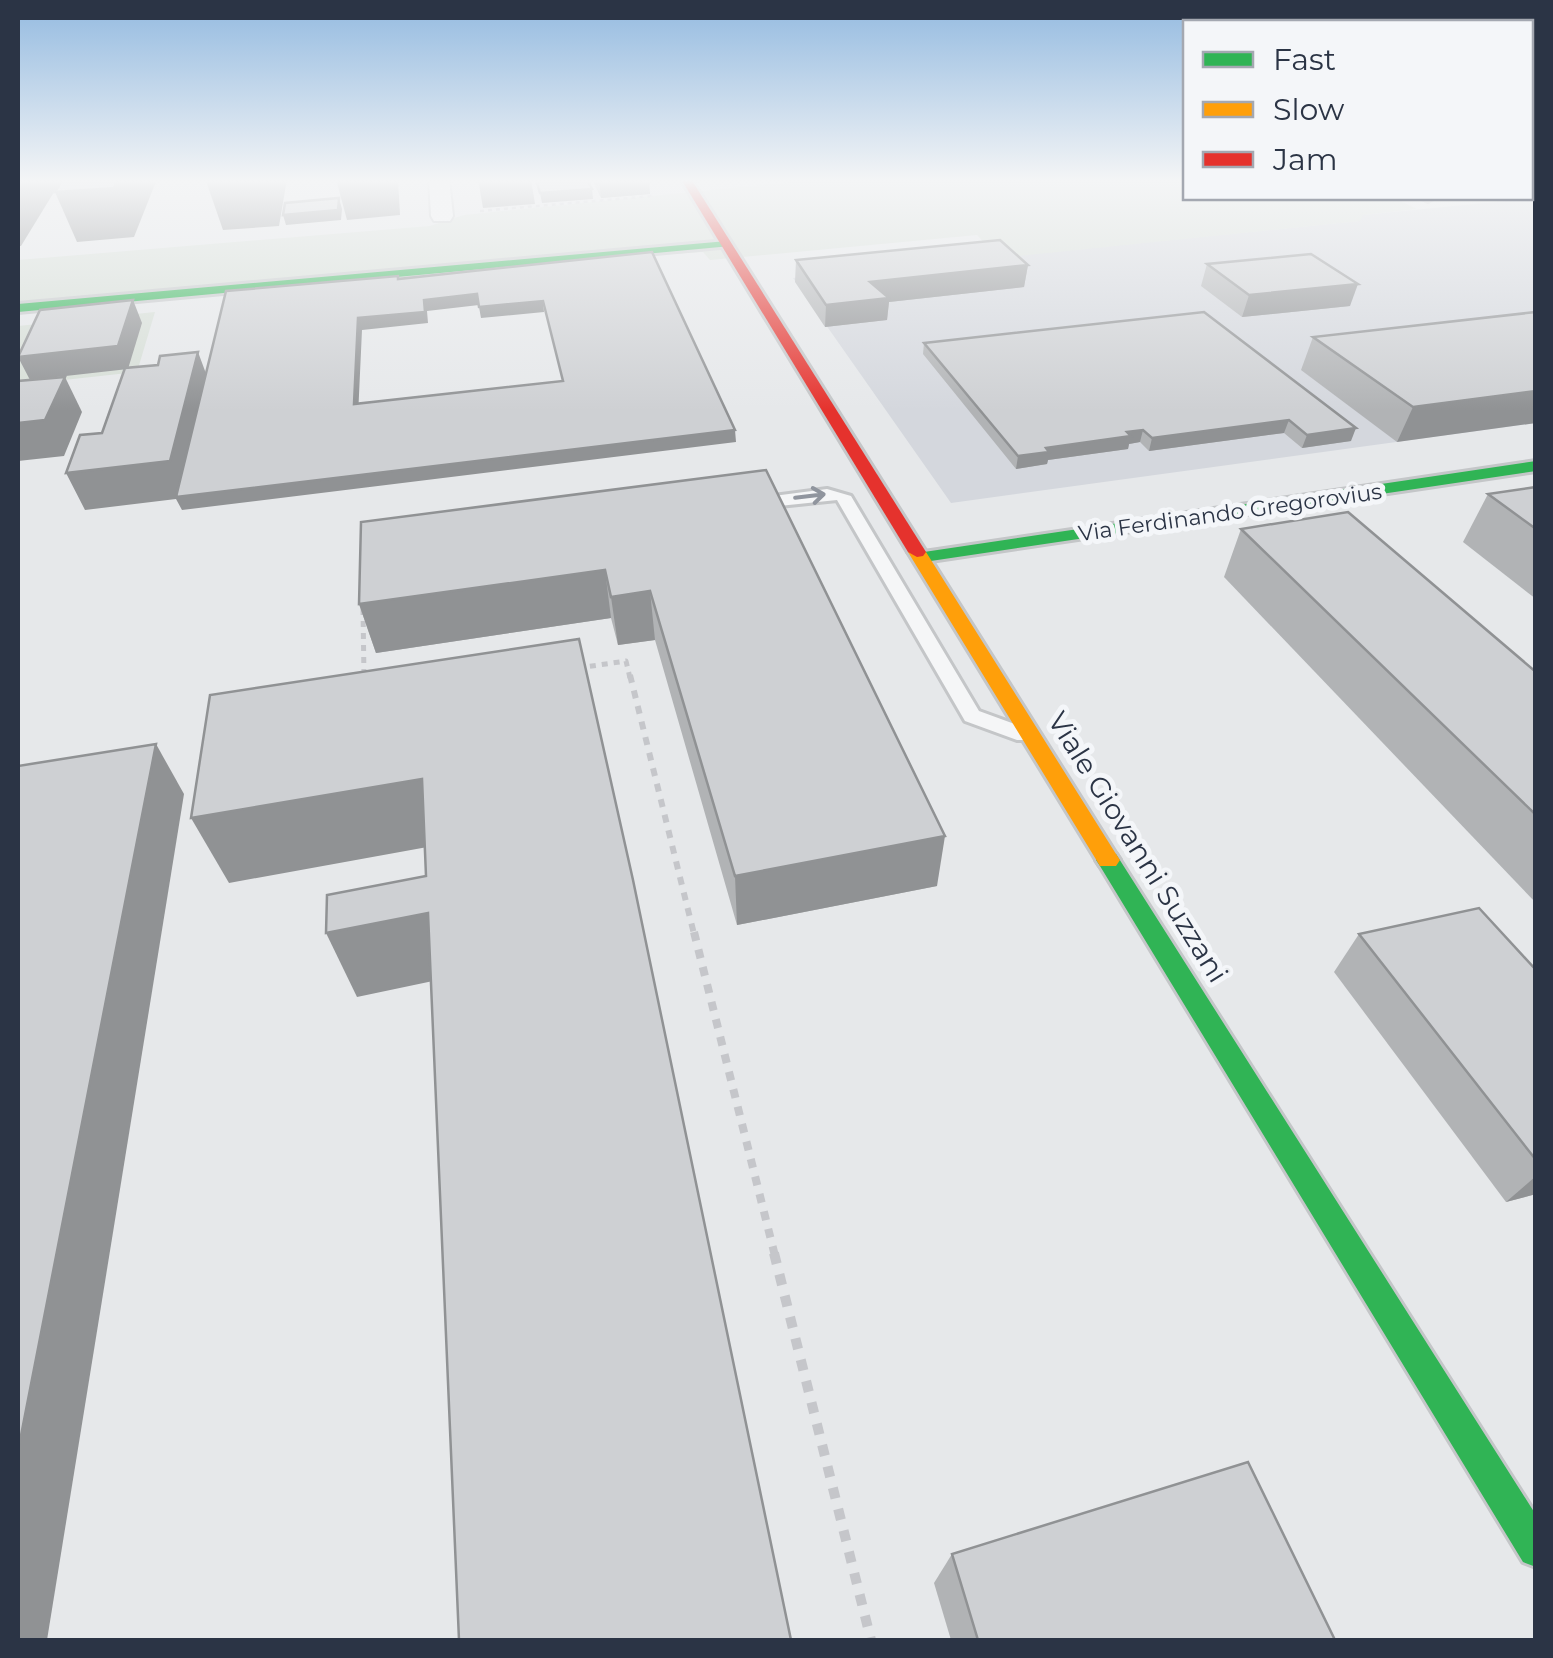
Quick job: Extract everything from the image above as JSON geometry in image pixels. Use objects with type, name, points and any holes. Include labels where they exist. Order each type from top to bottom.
[{"type":"street","points":[[18,308],[590,256]]},
{"type":"street","name":"Viale Giovanni Suzzani","points":[[735,256],[1536,1549]]},
{"type":"street","name":"Via Ferdinando Gregorovius","points":[[924,557],[1536,466]]},
{"type":"lane","points":[[732,506],[827,494],[843,496],[972,716],[1037,740]]},
{"type":"path","points":[[363,606],[364,680]]},
{"type":"path","points":[[570,669],[626,661],[871,1640]]},
{"type":"shaded area","points":[[62,256],[634,256],[434,269],[18,306],[18,260]]},
{"type":"shaded area","points":[[707,256],[749,256],[710,260]]},
{"type":"shaded area","points":[[1008,256],[1535,256],[1535,423],[951,503],[793,278]]},
{"type":"shaded area","points":[[155,312],[137,372],[18,385],[18,326]]},
{"type":"building","points":[[611,256],[654,256],[735,430],[176,497],[226,291]],"holes":[[[477,294],[479,307],[543,301],[563,381],[354,404],[358,318],[425,312],[424,300]]]},
{"type":"building","points":[[833,256],[1018,256],[1028,265],[870,282],[889,298],[826,305],[796,260]]},
{"type":"building","points":[[1315,256],[1358,284],[1249,295],[1207,264]]},
{"type":"building","points":[[133,300],[118,346],[18,357],[40,310]]},
{"type":"building","points":[[1204,312],[1356,428],[1307,435],[1289,420],[1152,438],[1143,430],[1127,432],[1131,436],[1018,456],[924,343]]},
{"type":"building","points":[[1536,312],[1536,391],[1413,407],[1313,337]]},
{"type":"building","points":[[198,352],[170,461],[66,473],[80,435],[102,433],[125,368],[158,365],[160,356]]},
{"type":"building","points":[[65,377],[45,420],[18,423],[18,381]]},
{"type":"building","points":[[766,470],[945,836],[735,876],[650,591],[611,597],[605,570],[359,604],[361,522]]},
{"type":"building","points":[[1536,487],[1536,529],[1488,494]]},
{"type":"building","points":[[1348,512],[1536,672],[1536,815],[1241,529]]},
{"type":"building","points":[[579,639],[791,1640],[459,1640],[428,913],[326,933],[327,895],[426,876],[422,779],[191,818],[210,695]]},
{"type":"building","points":[[156,744],[18,1451],[18,766]]},
{"type":"building","points":[[1479,908],[1536,970],[1536,1160],[1359,934]]},
{"type":"building","points":[[1248,1462],[1335,1640],[978,1640],[952,1554]]},
{"type":"traffic: fast","points":[[18,308],[590,256]]},
{"type":"traffic: fast","points":[[924,557],[1536,466]]},
{"type":"traffic: fast","points":[[1108,860],[1536,1549]]},
{"type":"traffic: slow","points":[[917,552],[1108,860]]},
{"type":"traffic: jam","points":[[734,256],[917,552]]}]
